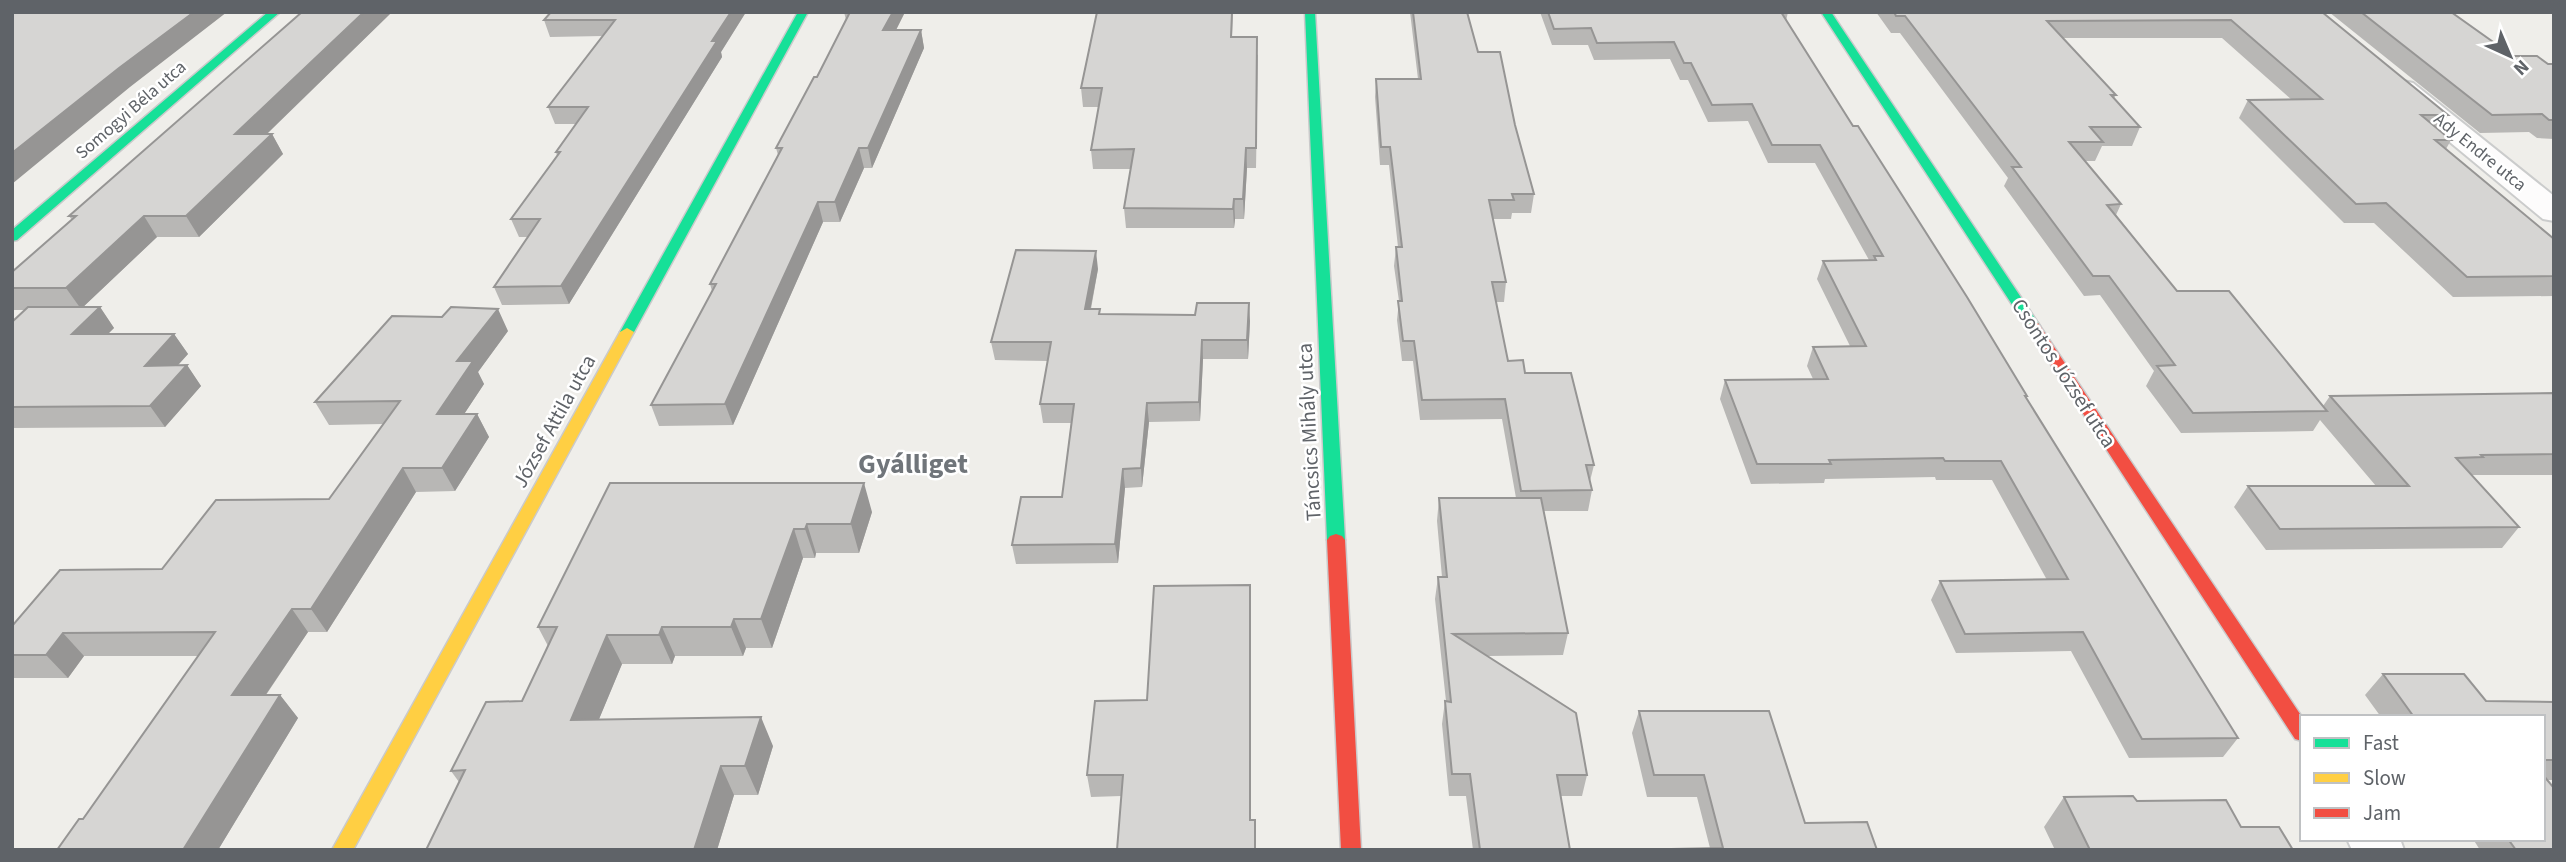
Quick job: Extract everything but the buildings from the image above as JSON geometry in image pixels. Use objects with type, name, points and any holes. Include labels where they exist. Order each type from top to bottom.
[{"type":"street","name":"Somogyi Béla utca","points":[[12,237],[275,12]]},
{"type":"street","name":"József Attila utca","points":[[342,850],[803,12]]},
{"type":"street","name":"Táncsics Mihály utca","points":[[1310,12],[1351,850]]},
{"type":"street","name":"Csontos József utca","points":[[1826,12],[2300,730]]},
{"type":"street","name":"Ady Endre utca","points":[[2384,73],[2554,212]]},
{"type":"traffic: fast","points":[[12,237],[275,12]]},
{"type":"traffic: fast","points":[[627,332],[803,12]]},
{"type":"traffic: fast","points":[[1310,12],[1336,540]]},
{"type":"traffic: fast","points":[[1826,12],[2033,326]]},
{"type":"traffic: slow","points":[[342,850],[627,332]]},
{"type":"traffic: jam","points":[[2033,326],[2300,730]]},
{"type":"traffic: jam","points":[[1336,540],[1351,850]]},
{"type":"district","name":"Gyálliget","points":[[913,464]]}]
